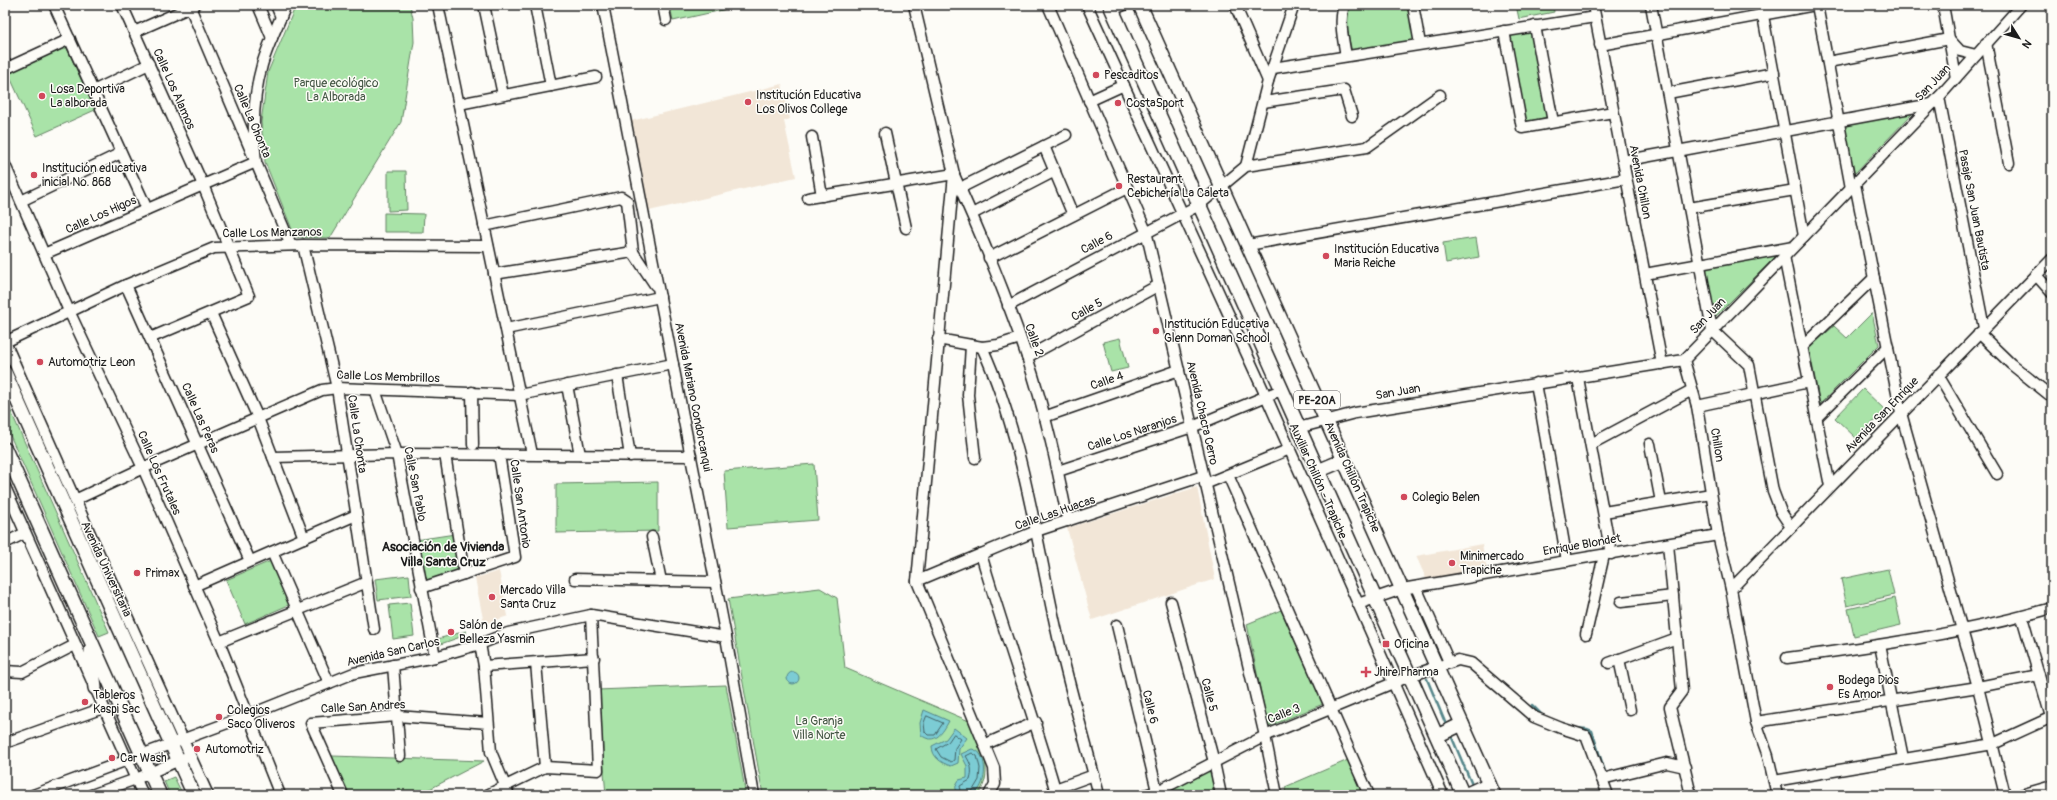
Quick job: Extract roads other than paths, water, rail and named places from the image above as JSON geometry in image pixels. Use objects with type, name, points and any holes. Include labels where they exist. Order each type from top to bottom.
[{"type":"main road","name":"Avenida Chillón Trapiche","points":[[1140,5],[1492,790]]},
{"type":"main road","name":"PE-20A","points":[[1115,7],[1199,205],[1436,736],[1464,795]]},
{"type":"main road","name":"Avenida Universitaria","points":[[5,373],[194,795]]},
{"type":"main road","points":[[5,449],[160,795]]},
{"type":"main road","points":[[1318,471],[1344,460]]},
{"type":"main road","points":[[89,639],[95,688]]},
{"type":"main road","points":[[1436,736],[1462,724]]},
{"type":"main road","points":[[1464,795],[1492,790]]},
{"type":"street","points":[[54,5],[147,209]]},
{"type":"street","name":"Calle Los Alamos","points":[[122,5],[203,185],[249,296],[211,313]]},
{"type":"street","points":[[258,5],[272,38]]},
{"type":"street","points":[[276,5],[281,17]]},
{"type":"street","points":[[256,162],[252,132],[254,105],[262,64],[286,5]]},
{"type":"street","points":[[438,5],[532,454]]},
{"type":"street","points":[[484,5],[503,95]]},
{"type":"street","points":[[535,5],[551,86]]},
{"type":"street","name":"Avenida Mariano Condorcanqui","points":[[603,5],[726,637],[754,795]]},
{"type":"street","points":[[664,5],[666,20]]},
{"type":"street","points":[[914,5],[954,174],[917,581],[986,744],[994,768],[995,784],[990,795]]},
{"type":"street","name":"Avenida Chacra Cerro","points":[[1048,5],[1146,232],[1265,736],[1277,795]]},
{"type":"street","name":"Auxiliar Chillón - Trapiche","points":[[1087,5],[1290,449],[1392,683],[1443,795]]},
{"type":"street","points":[[1235,5],[1268,81]]},
{"type":"street","points":[[1294,5],[1268,81],[1246,166],[1366,147],[1440,95]]},
{"type":"street","points":[[1344,5],[1340,17],[1340,26],[1346,56]]},
{"type":"street","points":[[1413,5],[1420,44]]},
{"type":"street","name":"Avenida Chillon","points":[[1593,5],[1662,364]]},
{"type":"street","points":[[1651,5],[1712,330],[1747,362],[1773,491],[1781,512],[1791,527]]},
{"type":"street","points":[[1600,45],[1657,35],[1762,10],[1816,5],[1901,413],[1978,687],[2005,795]]},
{"type":"street","points":[[1943,5],[1956,78]]},
{"type":"street","name":"San Juan","points":[[1298,428],[1326,419],[1362,411],[1684,360],[1956,78],[2021,5]]},
{"type":"street","points":[[134,32],[193,6]]},
{"type":"street","name":"Calle La Chonta","points":[[193,6],[290,245]]},
{"type":"street","points":[[1762,10],[1804,236]]},
{"type":"street","points":[[1273,68],[1595,17]]},
{"type":"street","points":[[1535,26],[1553,122]]},
{"type":"street","points":[[1504,31],[1522,128],[1613,112]]},
{"type":"street","points":[[5,69],[70,39]]},
{"type":"street","points":[[1828,62],[1949,39]]},
{"type":"street","points":[[1949,39],[1960,51],[1976,55]]},
{"type":"street","points":[[1986,43],[2009,163]]},
{"type":"street","points":[[93,91],[149,64]]},
{"type":"street","points":[[1668,93],[1774,73]]},
{"type":"street","points":[[459,104],[596,77]]},
{"type":"street","points":[[1089,101],[1124,85]]},
{"type":"street","points":[[1263,102],[1344,90],[1352,116]]},
{"type":"street","points":[[1623,161],[1839,121],[1935,100]]},
{"type":"street","name":"Pasaje San Juan Bautista","points":[[1935,100],[1982,331]]},
{"type":"street","points":[[885,133],[906,228]]},
{"type":"street","points":[[966,185],[1066,135]]},
{"type":"street","points":[[812,137],[822,196]]},
{"type":"street","points":[[1044,146],[1074,215]]},
{"type":"street","points":[[21,201],[121,153]]},
{"type":"street","name":"Calle Los Higos","points":[[44,254],[256,162]]},
{"type":"street","name":"Calle Los Frutales","points":[[5,165],[69,311],[143,468],[218,642],[280,795]]},
{"type":"street","name":"Calle 6","points":[[1008,306],[1199,205],[1246,166]]},
{"type":"street","points":[[972,214],[1054,171]]},
{"type":"street","points":[[808,198],[954,174]]},
{"type":"street","name":"Calle 2","points":[[954,174],[972,214],[1028,358],[1058,471],[1068,521]]},
{"type":"street","points":[[1248,245],[1626,179]]},
{"type":"street","points":[[989,258],[1127,188]]},
{"type":"street","points":[[1689,208],[1795,190]]},
{"type":"street","points":[[484,226],[621,197],[627,201],[634,252],[659,293],[506,329]]},
{"type":"street","name":"Calle Los Manzanos","points":[[5,342],[126,285],[196,254],[214,248],[290,245],[488,246]]},
{"type":"street","name":"Calle La Chonta","points":[[303,245],[337,388],[374,629]]},
{"type":"street","points":[[1644,274],[1793,247]]},
{"type":"street","points":[[494,274],[634,252]]},
{"type":"street","points":[[1784,256],[1830,486]]},
{"type":"street","name":"Avenida San Enrique","points":[[1731,589],[2052,259]]},
{"type":"street","points":[[2036,275],[2052,293]]},
{"type":"street","points":[[1802,347],[1874,278]]},
{"type":"street","name":"Calle Las Peras","points":[[126,285],[250,562]]},
{"type":"street","name":"Calle 5","points":[[1028,358],[1159,286]]},
{"type":"street","points":[[150,338],[211,313],[258,418],[304,538]]},
{"type":"street","points":[[1982,331],[2011,364],[2052,397]]},
{"type":"street","points":[[938,339],[982,346],[998,345],[1020,338]]},
{"type":"street","name":"Avenida Universitaria","points":[[5,342],[208,795]]},
{"type":"street","points":[[971,345],[968,395],[975,458]]},
{"type":"street","points":[[982,346],[992,368],[1009,416],[1036,531],[1056,629],[1099,795]]},
{"type":"street","points":[[1816,418],[1888,347]]},
{"type":"street","name":"Chillon","points":[[1684,360],[1698,406],[1718,535],[1731,589],[1756,722],[1768,756],[1777,795]]},
{"type":"street","name":"Calle Los Membrillos","points":[[75,500],[143,468],[322,390],[337,388],[519,395],[673,364]]},
{"type":"street","name":"Calle 4","points":[[1044,417],[1178,370]]},
{"type":"street","points":[[617,375],[630,456]]},
{"type":"street","points":[[1938,375],[1997,474]]},
{"type":"street","points":[[1578,378],[1604,512],[1607,554],[1586,634]]},
{"type":"street","points":[[1698,406],[1755,396],[1809,382]]},
{"type":"street","points":[[1536,383],[1567,561]]},
{"type":"street","points":[[567,385],[580,455]]},
{"type":"street","name":"Calle San Pablo","points":[[375,390],[397,454],[435,657]]},
{"type":"street","name":"Calle Los Naranjos","points":[[1058,471],[1192,427],[1281,390]]},
{"type":"street","points":[[1591,444],[1692,390]]},
{"type":"street","points":[[472,392],[472,445]]},
{"type":"street","points":[[1650,444],[1661,502]]},
{"type":"street","name":"Calle Las Huacas","points":[[917,581],[1036,531],[1204,480],[1228,475],[1290,449]]},
{"type":"street","points":[[273,457],[397,454],[691,456]]},
{"type":"street","points":[[421,588],[464,574],[445,454]]},
{"type":"street","name":"Calle San Antonio","points":[[464,574],[515,557],[499,454]]},
{"type":"street","points":[[1228,475],[1369,795]]},
{"type":"street","points":[[5,487],[143,795]]},
{"type":"street","points":[[1604,512],[1711,494]]},
{"type":"street","points":[[194,586],[356,515]]},
{"type":"street","points":[[5,543],[25,533]]},
{"type":"street","name":"Enrique Blondet","points":[[1358,604],[1374,597],[1416,587],[1718,535]]},
{"type":"street","points":[[652,537],[661,581]]},
{"type":"street","points":[[1668,544],[1682,691],[1670,707],[1691,795]]},
{"type":"street","points":[[272,552],[329,683]]},
{"type":"street","points":[[981,554],[993,596],[1036,722],[1055,789],[1094,776]]},
{"type":"street","points":[[575,579],[715,582]]},
{"type":"street","points":[[218,642],[367,582]]},
{"type":"street","points":[[1416,587],[1449,662]]},
{"type":"street","points":[[1621,602],[1673,596]]},
{"type":"street","name":"Calle 5","points":[[1171,602],[1214,762],[1221,795]]},
{"type":"street","points":[[1787,658],[1880,645],[1962,631],[2022,617],[2052,608]]},
{"type":"street","points":[[487,795],[507,790],[545,767],[598,770],[592,615]]},
{"type":"street","name":"Avenida San Carlos","points":[[33,795],[249,716],[354,673],[435,657],[480,644],[508,633],[592,615],[726,637]]},
{"type":"street","points":[[1774,781],[1993,744],[2052,717],[2022,617]]},
{"type":"street","name":"Calle 6","points":[[1117,625],[1158,793]]},
{"type":"street","points":[[1608,663],[1677,638]]},
{"type":"street","points":[[480,644],[484,666],[490,752],[507,790]]},
{"type":"street","points":[[6,669],[22,672],[75,645]]},
{"type":"street","points":[[1880,645],[1903,758]]},
{"type":"street","points":[[484,666],[594,658]]},
{"type":"street","points":[[1619,659],[1630,710]]},
{"type":"street","name":"Calle 3","points":[[1145,795],[1158,793],[1265,736],[1392,683],[1436,666],[1458,660],[1471,663],[1534,717],[1586,736],[1608,795]]},
{"type":"street","points":[[536,663],[545,767]]},
{"type":"street","points":[[394,665],[400,756]]},
{"type":"street","points":[[1756,722],[1978,687],[2039,674]]},
{"type":"street","points":[[5,743],[103,708]]},
{"type":"street","name":"Calle San Andres","points":[[343,795],[311,723],[397,716],[488,723]]},
{"type":"street","points":[[986,744],[1036,722]]},
{"type":"street","points":[[91,795],[136,779],[190,755]]},
{"type":"street","points":[[1602,779],[1667,763],[1685,767]]},
{"type":"street","points":[[2021,795],[2052,786]]},
{"type":"water","points":[[791,672],[795,672],[799,678],[795,684],[791,684],[787,680],[787,676]]},
{"type":"water","points":[[924,710],[949,721],[941,733],[934,738],[930,739],[921,735],[920,723]]},
{"type":"water","points":[[954,728],[967,738],[959,749],[958,763],[951,766],[935,756],[932,746],[946,739]]},
{"type":"water","points":[[972,749],[979,752],[982,758],[984,764],[984,776],[980,788],[976,792],[972,795],[960,795],[956,789],[957,784],[959,780],[967,778],[967,766],[961,754]]},
{"type":"waterway","points":[[1427,679],[1447,727]]},
{"type":"waterway","points":[[1532,705],[1544,717]]},
{"type":"waterway","points":[[1574,728],[1592,731],[1605,772]]},
{"type":"waterway","points":[[1450,733],[1473,787]]},
{"type":"place","name":"Pescaditos","points":[[1096,75]]},
{"type":"place","name":"Losa Deportiva La alborada","points":[[42,96]]},
{"type":"place","name":"Institución Educativa Los Olivos College","points":[[748,102]]},
{"type":"place","name":"CostaSport","points":[[1118,103]]},
{"type":"place","name":"Institución educativa inicial No. 868","points":[[34,175]]},
{"type":"place","name":"Restaurant Cebichería La Caleta","points":[[1119,186]]},
{"type":"place","name":"Institución Educativa Maria Reiche","points":[[1326,256]]},
{"type":"place","name":"Institución Educativa Glenn Doman School","points":[[1156,331]]},
{"type":"place","name":"Automotriz Leon","points":[[40,362]]},
{"type":"place","name":"Colegio Belen","points":[[1404,497]]},
{"type":"place","name":"Minimercado Trapiche","points":[[1452,563]]},
{"type":"place","name":"Primax","points":[[137,573]]},
{"type":"place","name":"Mercado Villa Santa Cruz","points":[[492,597]]},
{"type":"place","name":"Salón de Belleza Yasmin","points":[[451,632]]},
{"type":"place","name":"Oficina","points":[[1386,644]]},
{"type":"place","name":"Jhire Pharma","points":[[1366,672]]},
{"type":"place","name":"Bodega Dios Es Amor","points":[[1830,687]]},
{"type":"place","name":"Tableros Kaspi Sac","points":[[85,702]]},
{"type":"place","name":"Colegios Saco Oliveros","points":[[219,717]]},
{"type":"place","name":"Automotriz","points":[[197,749]]},
{"type":"place","name":"Car Wash","points":[[112,758]]},
{"type":"district","name":"Asociación de Vivienda Villa Santa Cruz","points":[[443,554]]},
{"type":"park label","name":"Parque ecológico La Alborada","points":[[336,90]]},
{"type":"park label","name":"La Granja Villa Norte","points":[[819,728]]}]
